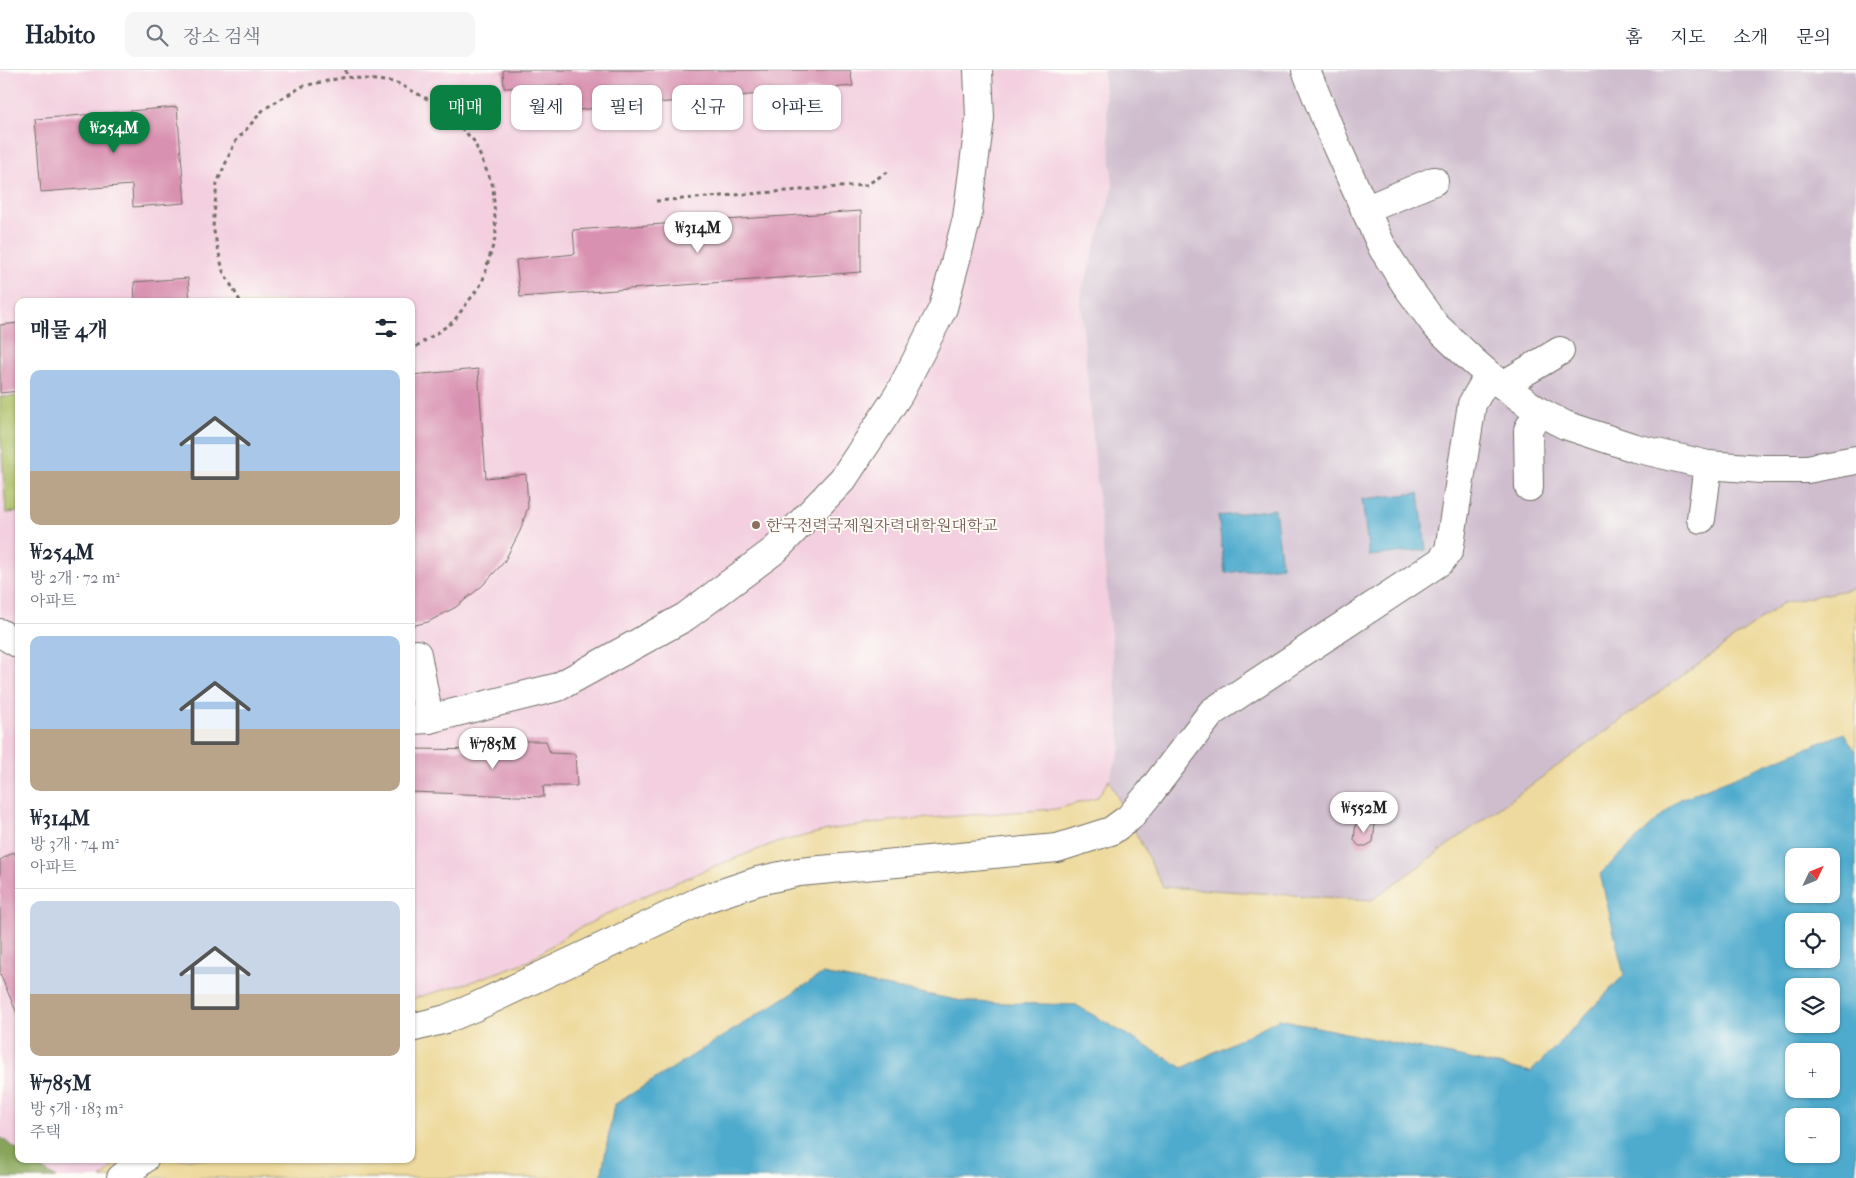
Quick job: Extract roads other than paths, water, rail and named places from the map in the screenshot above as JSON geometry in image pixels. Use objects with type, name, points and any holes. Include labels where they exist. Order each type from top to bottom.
[{"type":"lane","points":[[417,654],[420,720],[558,687],[685,617],[775,550],[842,480],[899,394],[943,308],[967,218],[980,118],[978,70]]},
{"type":"lane","points":[[1306,70],[1336,144],[1383,249],[1406,285],[1436,326],[1496,380],[1538,411],[1565,425],[1635,448],[1708,465],[1762,469],[1807,469],[1856,460]]},
{"type":"lane","points":[[1365,210],[1434,181]]},
{"type":"lane","points":[[415,1027],[446,1019],[475,1007],[704,899],[758,881],[799,872],[1057,848],[1111,831],[1129,818],[1212,712],[1441,560],[1449,550],[1472,404],[1496,380],[1560,352]]},
{"type":"lane","points":[[1529,487],[1528,430],[1538,411]]},
{"type":"lane","points":[[1700,519],[1708,465]]},
{"type":"lane","points":[[0,633],[15,642]]},
{"type":"lane","points":[[121,1178],[139,1163]]},
{"type":"water","points":[[1419,493],[1426,550],[1369,556],[1362,499]]},
{"type":"water","points":[[1275,509],[1282,566],[1225,573],[1218,516]]},
{"type":"water","points":[[1844,733],[1856,752],[1856,1178],[601,1178],[614,1105],[822,974],[967,1002],[1076,1005],[1183,1068],[1279,1019],[1531,1072],[1624,975],[1600,874],[1678,800]]},
{"type":"place","name":"한국전력국제원자력대학원대학교","points":[[756,525]]}]
